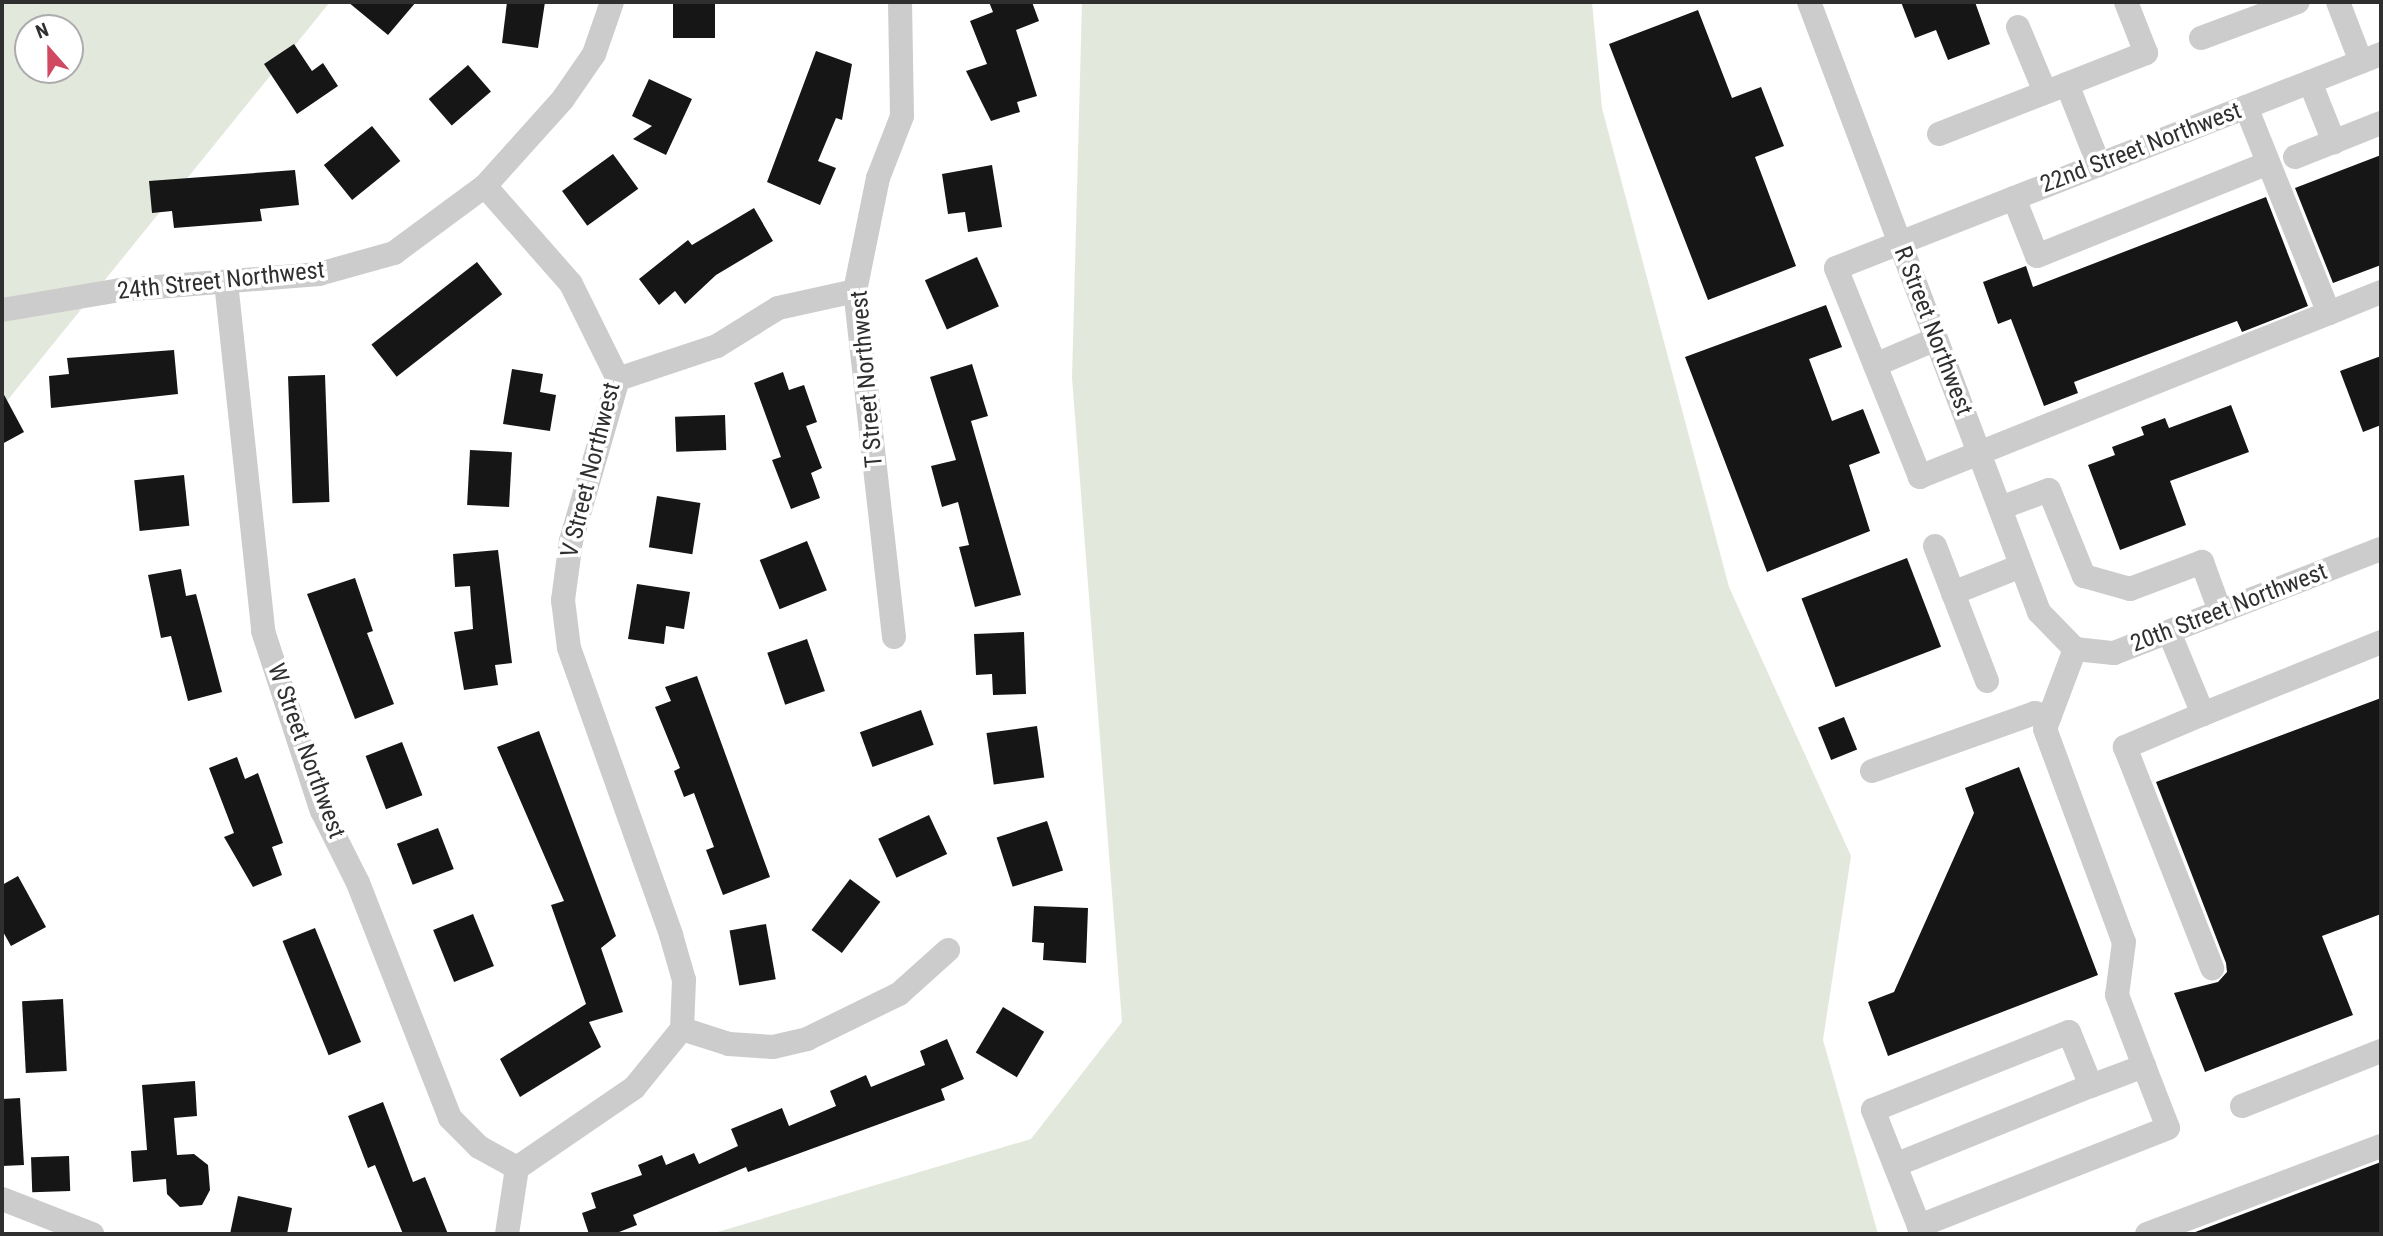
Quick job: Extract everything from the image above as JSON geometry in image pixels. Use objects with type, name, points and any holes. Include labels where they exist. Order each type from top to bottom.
[{"type":"street","name":"24th Street Northwest","points":[[2,310],[120,290],[319,274],[394,253],[485,187],[564,99],[594,54],[612,2]]},
{"type":"street","name":"T Street Northwest","points":[[894,637],[855,291],[878,178],[902,116],[900,2]]},
{"type":"street","name":"R Street Northwest","points":[[1809,2],[2039,612],[2075,649]]},
{"type":"street","points":[[1939,134],[2146,53],[2126,2]]},
{"type":"street","points":[[2201,38],[2298,2]]},
{"type":"street","points":[[2338,2],[2371,58]]},
{"type":"street","points":[[2018,27],[2099,165]]},
{"type":"street","name":"22nd Street Northwest","points":[[1875,365],[1836,268],[2371,58]]},
{"type":"street","points":[[2310,82],[2334,142]]},
{"type":"street","points":[[2246,107],[2329,313]]},
{"type":"street","points":[[2294,157],[2381,123]]},
{"type":"street","points":[[2014,198],[2037,256],[2268,163]]},
{"type":"street","name":"V Street Northwest","points":[[485,187],[571,284],[618,379],[571,541],[563,600],[569,648],[671,935],[684,980],[682,1029]]},
{"type":"street","name":"W Street Northwest","points":[[226,282],[263,631],[322,811],[358,883],[450,1118],[479,1147],[517,1168]]},
{"type":"street","points":[[618,379],[717,346],[778,308],[855,291]]},
{"type":"street","points":[[1936,339],[1875,365],[1920,477],[2381,292]]},
{"type":"street","points":[[2000,508],[2049,490],[2084,576],[2130,589],[2202,562],[2220,611]]},
{"type":"street","points":[[1935,546],[1987,681]]},
{"type":"street","name":"20th Street Northwest","points":[[2075,649],[2114,653],[2381,549]]},
{"type":"street","points":[[1953,593],[2021,566]]},
{"type":"street","points":[[2169,632],[2203,714]]},
{"type":"street","points":[[2212,968],[2125,747],[2381,642]]},
{"type":"street","points":[[2075,649],[2045,729],[2124,943],[2117,995],[2168,1128],[1919,1226],[1873,1110],[2069,1032],[2091,1086]]},
{"type":"street","points":[[1872,771],[2035,713],[2049,717]]},
{"type":"street","points":[[506,1234],[517,1168],[634,1088],[682,1029],[751,1046],[807,1039],[899,993],[948,950]]},
{"type":"street","points":[[2242,1106],[2381,1051]]},
{"type":"street","points":[[1895,1164],[2144,1066]]},
{"type":"street","points":[[2147,1234],[2381,1146]]},
{"type":"street","points":[[2,1199],[92,1234]]},
{"type":"shaded area","points":[[2,2],[330,2],[2,407]]},
{"type":"shaded area","points":[[1082,2],[1592,2],[1602,108],[1729,587],[1851,856],[1823,1040],[1878,1234],[711,1234],[1031,1139],[1122,1022],[1072,378]]},
{"type":"building","points":[[348,2],[416,2],[388,35]]},
{"type":"building","points":[[507,2],[545,2],[538,48],[502,43]]},
{"type":"building","points":[[673,2],[715,2],[715,38],[673,38]]},
{"type":"building","points":[[989,2],[1032,2],[1039,21],[1016,30],[1037,96],[1017,102],[1020,112],[991,121],[966,71],[987,64],[970,21],[993,12]]},
{"type":"building","points":[[1901,2],[1975,2],[1990,44],[1948,60],[1936,30],[1915,38]]},
{"type":"building","points":[[1698,10],[1732,98],[1761,87],[1784,146],[1755,157],[1796,266],[1708,300],[1609,44]]},
{"type":"building","points":[[294,44],[312,71],[323,63],[338,86],[297,114],[264,64]]},
{"type":"building","points":[[816,51],[852,64],[842,120],[836,118],[818,161],[836,168],[820,205],[767,182]]},
{"type":"building","points":[[468,65],[491,91],[452,126],[429,99]]},
{"type":"building","points":[[649,79],[692,99],[666,155],[633,139],[652,126],[632,116]]},
{"type":"building","points":[[372,126],[400,161],[352,200],[324,165]]},
{"type":"building","points":[[613,154],[638,189],[587,226],[562,191]]},
{"type":"building","points":[[2381,155],[2381,265],[2333,283],[2295,188]]},
{"type":"building","points":[[992,165],[1002,227],[968,232],[965,212],[948,214],[942,174]]},
{"type":"building","points":[[295,170],[299,205],[260,209],[262,221],[174,228],[172,211],[152,213],[149,181]]},
{"type":"building","points":[[2266,197],[2308,306],[2242,332],[2237,321],[2074,382],[2078,393],[2044,406],[2011,319],[1998,324],[1983,282],[2026,266],[2033,287]]},
{"type":"building","points":[[754,208],[773,241],[716,275],[685,304],[675,291],[659,305],[639,279],[688,240],[692,245]]},
{"type":"building","points":[[977,257],[999,306],[947,330],[925,280]]},
{"type":"building","points":[[477,262],[502,294],[397,377],[371,344]]},
{"type":"building","points":[[1826,305],[1842,347],[1809,359],[1832,421],[1863,409],[1880,453],[1849,465],[1870,531],[1767,572],[1685,357]]},
{"type":"building","points":[[174,350],[178,394],[51,408],[49,376],[69,374],[67,358]]},
{"type":"building","points":[[2381,356],[2381,425],[2363,432],[2340,371]]},
{"type":"building","points":[[972,364],[988,416],[971,421],[1021,595],[975,607],[959,547],[969,545],[958,502],[942,507],[931,466],[956,460],[930,377]]},
{"type":"building","points":[[512,369],[543,374],[540,392],[556,395],[550,431],[503,424]]},
{"type":"building","points":[[783,372],[789,390],[804,385],[817,422],[806,426],[822,468],[811,473],[820,498],[791,509],[772,460],[781,457],[754,383]]},
{"type":"building","points":[[325,375],[329,502],[292,503],[288,376]]},
{"type":"building","points":[[2,391],[24,432],[2,444]]},
{"type":"building","points":[[2231,405],[2249,452],[2170,481],[2186,525],[2120,550],[2088,465],[2115,455],[2112,447],[2144,435],[2141,427],[2165,418],[2169,428]]},
{"type":"building","points":[[725,415],[726,450],[676,452],[675,417]]},
{"type":"building","points":[[470,450],[512,452],[509,507],[467,505]]},
{"type":"building","points":[[184,475],[189,526],[140,531],[134,480]]},
{"type":"building","points":[[657,496],[700,503],[692,554],[649,547]]},
{"type":"building","points":[[807,541],[827,590],[780,609],[760,560]]},
{"type":"building","points":[[498,550],[512,663],[495,665],[498,685],[464,690],[454,632],[473,629],[470,586],[455,587],[453,554]]},
{"type":"building","points":[[1907,558],[1941,647],[1836,687],[1802,598]]},
{"type":"building","points":[[181,569],[186,596],[196,594],[222,692],[188,701],[171,636],[161,638],[148,575]]},
{"type":"building","points":[[355,578],[373,631],[367,633],[394,704],[355,719],[307,594]]},
{"type":"building","points":[[637,584],[690,592],[684,629],[666,626],[664,644],[628,639]]},
{"type":"building","points":[[1024,632],[1026,694],[993,695],[992,674],[976,675],[974,634]]},
{"type":"building","points":[[807,639],[825,691],[785,705],[767,653]]},
{"type":"building","points":[[697,676],[770,877],[723,895],[706,850],[714,847],[694,793],[684,797],[674,771],[680,768],[655,707],[671,701],[665,687]]},
{"type":"building","points":[[2381,698],[2381,914],[2322,936],[2353,1015],[2205,1072],[2174,993],[2218,982],[2227,972],[2226,963],[2156,782]]},
{"type":"building","points":[[921,710],[934,745],[873,767],[860,732]]},
{"type":"building","points":[[1844,717],[1857,749],[1831,760],[1818,727]]},
{"type":"building","points":[[1037,726],[1044,777],[994,785],[986,733]]},
{"type":"building","points":[[539,731],[616,936],[601,948],[623,1012],[589,1022],[601,1047],[520,1097],[500,1059],[586,1004],[551,905],[564,901],[497,747]]},
{"type":"building","points":[[402,742],[422,795],[386,809],[366,756]]},
{"type":"building","points":[[237,757],[245,779],[258,773],[283,843],[272,847],[282,875],[253,887],[224,837],[234,833],[209,768]]},
{"type":"building","points":[[2019,767],[2098,975],[1888,1056],[1868,1002],[1894,992],[1974,813],[1965,788]]},
{"type":"building","points":[[929,815],[947,854],[896,878],[878,839]]},
{"type":"building","points":[[1047,821],[1063,870],[1013,887],[997,837]]},
{"type":"building","points":[[438,828],[454,869],[413,885],[397,844]]},
{"type":"building","points":[[18,876],[46,927],[11,946],[2,930],[2,885]]},
{"type":"building","points":[[850,879],[880,902],[842,953],[811,930]]},
{"type":"building","points":[[1034,906],[1088,908],[1086,963],[1043,960],[1044,943],[1032,942]]},
{"type":"building","points":[[473,914],[494,966],[454,982],[433,930]]},
{"type":"building","points":[[766,924],[776,979],[739,986],[730,930]]},
{"type":"building","points":[[315,928],[361,1042],[329,1055],[283,941]]},
{"type":"building","points":[[63,999],[67,1071],[26,1073],[22,1001]]},
{"type":"building","points":[[1003,1007],[1044,1032],[1017,1077],[976,1052]]},
{"type":"building","points":[[947,1039],[964,1079],[941,1089],[945,1100],[748,1172],[746,1167],[633,1215],[637,1225],[614,1234],[589,1234],[582,1213],[596,1208],[591,1193],[642,1175],[638,1165],[662,1155],[666,1165],[694,1153],[699,1164],[738,1146],[731,1129],[782,1108],[789,1126],[836,1106],[830,1091],[866,1075],[871,1087],[925,1065],[920,1051]]},
{"type":"building","points":[[195,1081],[197,1116],[174,1118],[177,1155],[194,1154],[208,1165],[210,1190],[202,1205],[180,1207],[167,1194],[166,1179],[133,1182],[131,1151],[147,1150],[142,1085]]},
{"type":"building","points":[[20,1098],[24,1165],[2,1166],[2,1099]]},
{"type":"building","points":[[383,1102],[413,1182],[425,1177],[448,1234],[403,1234],[375,1165],[368,1168],[348,1116]]},
{"type":"building","points":[[69,1156],[70,1191],[32,1192],[31,1157]]},
{"type":"building","points":[[2381,1162],[2381,1234],[2190,1234]]},
{"type":"building","points":[[238,1196],[292,1208],[287,1234],[230,1234]]}]
